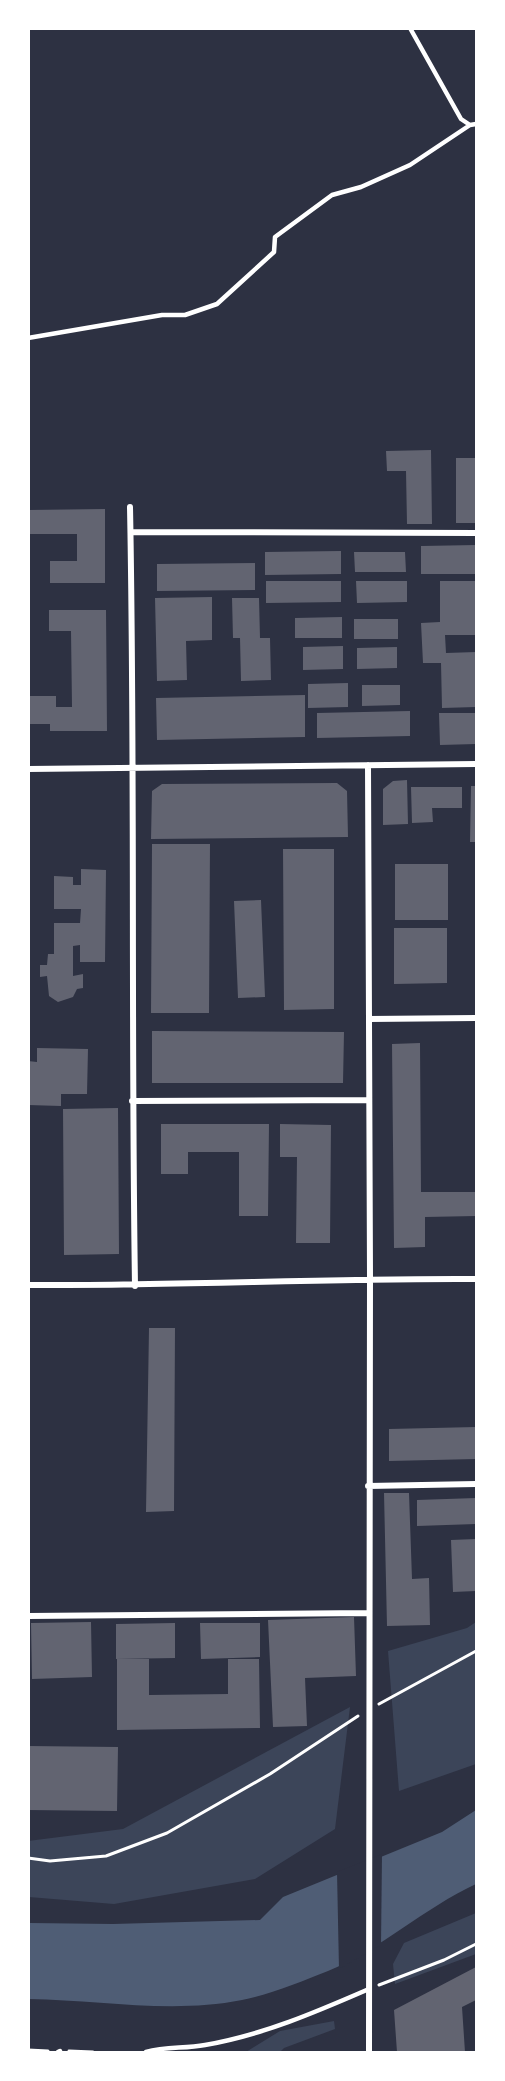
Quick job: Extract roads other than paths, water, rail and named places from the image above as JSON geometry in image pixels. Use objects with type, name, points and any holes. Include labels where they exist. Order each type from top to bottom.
[{"type":"street","points":[[130,507],[134,768],[132,1101],[135,1286]]},
{"type":"street","points":[[131,532],[477,533]]},
{"type":"street","points":[[28,769],[477,764]]},
{"type":"street","points":[[368,765],[369,2052]]},
{"type":"street","points":[[369,1019],[477,1018]]},
{"type":"street","points":[[132,1101],[369,1100]]},
{"type":"street","points":[[28,1285],[135,1286],[370,1278],[477,1279]]},
{"type":"street","points":[[368,1486],[477,1484]]},
{"type":"street","points":[[28,1616],[369,1613]]},
{"type":"lane","points":[[410,28],[461,120],[470,125]]},
{"type":"lane","points":[[28,338],[162,315],[185,315],[217,304],[274,252],[275,237],[332,195],[361,187],[410,165],[470,125],[477,124]]},
{"type":"lane","points":[[146,2052],[164,2047],[203,2046],[287,2025],[369,1989]]}]
